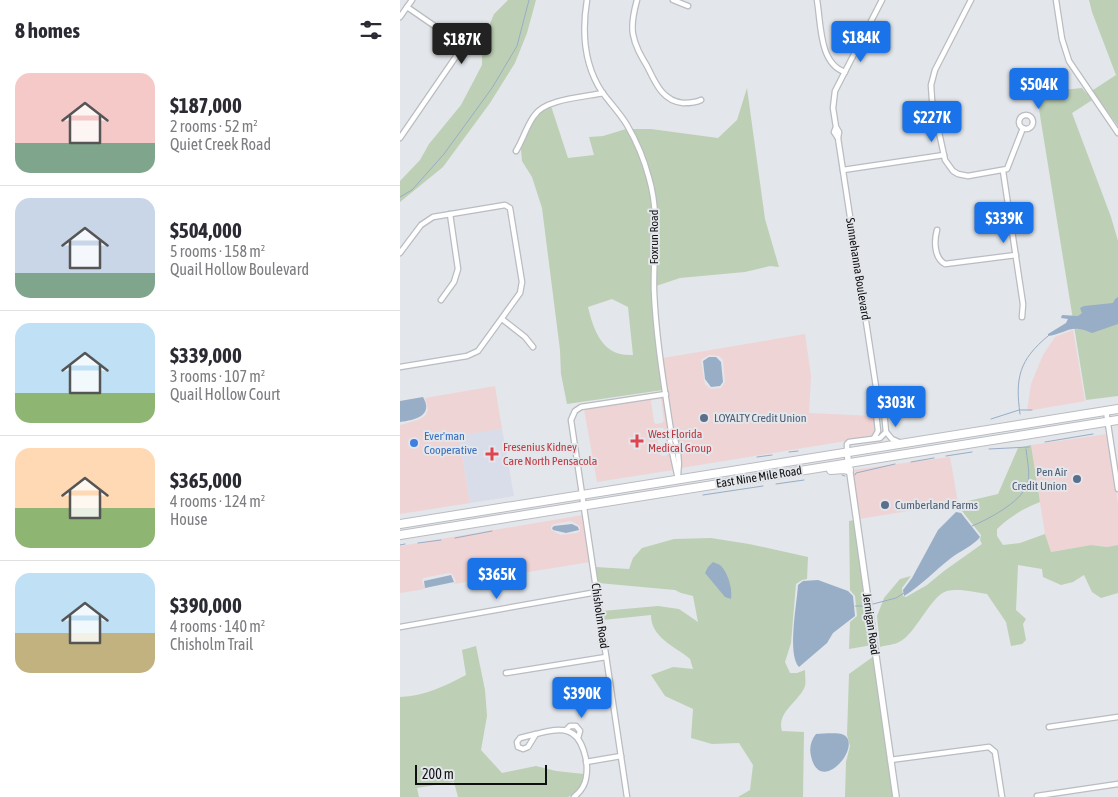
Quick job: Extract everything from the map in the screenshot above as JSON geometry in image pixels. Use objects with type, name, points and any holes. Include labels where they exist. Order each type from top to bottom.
[{"type":"main road","name":"East Nine Mile Road","points":[[400,524],[1118,409]]},
{"type":"main road","name":"East Nine Mile Road","points":[[400,535],[769,475],[849,466],[1118,420]]},
{"type":"main road","points":[[849,466],[851,457],[859,453],[936,441],[946,436]]},
{"type":"main road","points":[[601,503],[609,498],[665,489],[671,487],[678,479],[687,484],[694,484],[769,475]]},
{"type":"street","points":[[400,17],[412,0]]},
{"type":"street","name":"Foxrun Road","points":[[587,0],[584,31],[586,52],[595,78],[603,93],[616,109],[636,141],[652,189],[656,219],[655,301],[658,345],[671,431],[676,441],[680,464],[678,479]]},
{"type":"street","points":[[636,0],[633,24],[634,40],[658,87],[665,95],[679,102],[696,103],[702,100]]},
{"type":"street","points":[[673,0],[688,6]]},
{"type":"street","points":[[817,0],[826,55],[833,66],[845,72]]},
{"type":"street","name":"Sunnehanna Boulevard","points":[[874,438],[878,431],[876,413],[878,400],[838,138],[834,132],[836,127],[833,108],[834,98],[845,72],[882,0]]},
{"type":"street","points":[[971,0],[937,65],[932,80],[932,100],[944,155],[950,168],[962,175],[1003,171],[1009,165],[1024,128]]},
{"type":"street","points":[[1056,0],[1062,39],[1070,61],[1118,133]]},
{"type":"street","points":[[400,138],[457,55],[459,48],[456,40],[407,7]]},
{"type":"street","points":[[516,151],[530,122],[539,110],[552,103],[603,93]]},
{"type":"street","points":[[843,170],[944,155]]},
{"type":"street","points":[[1003,171],[1023,304],[1022,317]]},
{"type":"street","points":[[400,253],[425,222],[440,215],[508,206],[510,208],[522,282],[520,293],[482,347],[473,354],[400,367]]},
{"type":"street","points":[[441,300],[454,282],[458,269],[450,214]]},
{"type":"street","points":[[937,230],[935,241],[938,256],[945,264],[1016,254]]},
{"type":"street","points":[[502,319],[525,337],[533,347]]},
{"type":"street","name":"Chisholm Road","points":[[627,797],[571,420],[575,411],[582,407],[666,394]]},
{"type":"street","name":"Sunnehanna Boulevard","points":[[878,400],[884,411],[886,432]]},
{"type":"street","points":[[1106,411],[1118,490]]},
{"type":"street","points":[[846,452],[849,442],[883,437],[886,432],[892,439],[902,443]]},
{"type":"street","name":"Jernigan Road","points":[[846,452],[896,797]]},
{"type":"street","points":[[400,627],[597,592]]},
{"type":"street","points":[[506,673],[606,657]]},
{"type":"street","points":[[1049,727],[1118,717]]},
{"type":"street","points":[[566,730],[570,726],[576,726],[580,731],[578,738],[586,762],[585,783],[580,792],[574,797]]},
{"type":"street","points":[[536,734],[566,730],[578,738]]},
{"type":"street","points":[[890,760],[989,747],[995,752],[1002,797]]},
{"type":"street","points":[[586,762],[621,756]]},
{"type":"street","points":[[1037,796],[1118,784]]},
{"type":"shaded area","points":[[1073,330],[1085,401],[1027,411],[1031,384],[1043,355],[1055,337]]},
{"type":"shaded area","points":[[805,334],[811,376],[809,413],[874,416],[876,431],[873,435],[846,441],[681,468],[679,441],[673,429],[663,358]],"holes":[[[709,355],[719,356],[723,360],[725,382],[721,388],[711,389],[705,384],[701,360]]]},
{"type":"shaded area","points":[[495,386],[502,429],[459,436],[470,503],[400,514],[400,425],[425,416],[428,410],[425,398]]},
{"type":"shaded area","points":[[659,397],[664,397],[669,429],[668,443],[673,470],[597,482],[584,409],[652,399],[654,422],[656,424],[662,423],[664,420],[661,399]],"holes":[[[658,428],[663,428],[669,452],[667,455],[662,456],[656,431]]]},
{"type":"shaded area","points":[[502,429],[514,496],[470,503],[459,435]]},
{"type":"shaded area","points":[[1107,434],[1118,504],[1118,545],[1107,547],[1091,545],[1050,552],[1045,534],[1031,445]]},
{"type":"shaded area","points":[[950,457],[958,503],[859,519],[851,470]]},
{"type":"shaded area","points":[[583,515],[590,562],[454,584],[456,581],[452,574],[449,573],[423,578],[422,581],[425,589],[400,593],[400,546]],"holes":[[[571,521],[580,526],[580,531],[577,533],[561,535],[551,530],[551,526],[554,524]]]},
{"type":"green space","points":[[508,0],[536,0],[527,33],[515,63],[490,103],[443,167],[400,202],[400,181],[420,160],[429,144],[461,105],[482,65],[482,43],[494,14]]},
{"type":"green space","points":[[1089,0],[1118,0],[1118,126],[1097,97],[1072,113],[1111,217],[1118,241],[1118,396],[1086,400],[1038,103],[1053,91],[1082,88],[1087,94],[1116,75]]},
{"type":"green space","points":[[747,88],[765,219],[779,267],[770,266],[745,272],[680,278],[656,286],[659,234],[657,205],[650,172],[632,129],[651,129],[718,138],[737,120]]},
{"type":"green space","points":[[551,106],[568,158],[594,155],[589,137],[603,136],[626,129],[637,151],[649,185],[653,208],[653,302],[663,390],[567,404],[561,374],[560,350],[542,208],[532,177],[522,161],[521,149],[532,123],[540,112]],"holes":[[[612,299],[628,307],[633,355],[623,355],[607,347],[597,334],[588,307]]]},
{"type":"green space","points":[[1031,445],[1040,502],[1023,510],[1007,521],[997,529],[997,536],[1003,545],[1020,543],[1045,534],[1051,552],[1091,545],[1107,547],[1118,545],[1118,593],[1101,598],[1092,592],[1084,575],[1073,582],[1061,585],[1043,577],[1042,569],[1018,565],[1016,610],[1026,619],[1023,624],[1026,640],[1022,644],[1011,646],[1006,622],[987,594],[957,590],[941,594],[905,638],[897,643],[880,647],[877,616],[884,598],[900,579],[911,576],[902,588],[903,596],[906,597],[927,585],[982,544],[980,540],[981,535],[962,511],[959,510],[965,509],[964,502],[998,494],[1018,448]]},
{"type":"green space","points":[[855,520],[872,645],[849,649],[850,622],[857,616],[855,596],[850,590],[849,521]]},
{"type":"green space","points":[[711,538],[808,557],[807,579],[796,584],[791,643],[785,662],[790,673],[805,670],[805,684],[802,691],[785,712],[781,724],[782,731],[804,732],[803,797],[738,797],[750,790],[753,765],[739,743],[712,744],[691,738],[693,709],[665,696],[651,675],[673,667],[693,669],[690,659],[659,636],[652,623],[651,615],[603,620],[602,611],[658,606],[679,609],[698,622],[693,596],[675,590],[598,583],[595,567],[629,569],[633,558],[642,548],[674,539]]},
{"type":"green space","points":[[476,646],[485,690],[487,716],[481,750],[502,773],[536,766],[556,771],[584,774],[580,788],[572,795],[568,797],[458,797],[454,782],[417,788],[419,797],[400,797],[400,697],[442,687],[466,675],[462,650]]},
{"type":"green space","points":[[874,656],[893,797],[845,797],[846,762],[850,746],[847,735],[849,674]]},
{"type":"water","points":[[1118,297],[1118,324],[1092,333],[1074,329],[1048,336],[1048,334],[1066,323],[1068,319],[1061,318],[1062,315],[1078,316],[1082,313],[1080,308],[1084,306],[1113,303]]},
{"type":"water","points":[[709,357],[716,357],[721,362],[723,382],[720,386],[711,387],[705,379],[703,361]]},
{"type":"water","points":[[423,397],[426,403],[424,413],[411,420],[400,422],[400,401]]},
{"type":"water","points":[[956,512],[961,513],[980,537],[904,596],[903,590],[912,578],[938,530]]},
{"type":"water","points":[[572,524],[578,527],[579,530],[566,533],[553,530],[552,528],[554,526]]},
{"type":"water","points":[[713,562],[720,565],[728,576],[731,586],[731,599],[725,597],[705,573]]},
{"type":"water","points":[[451,575],[454,582],[425,588],[424,581]]},
{"type":"water","points":[[818,580],[848,591],[853,596],[855,616],[833,633],[827,643],[799,667],[795,661],[793,640],[798,585],[803,581]]},
{"type":"water","points":[[816,734],[841,734],[848,741],[848,749],[838,765],[823,772],[816,767],[811,756],[811,744]]},
{"type":"waterway","points":[[400,197],[412,190],[444,154],[492,88],[517,46],[529,0]]},
{"type":"waterway","points":[[1020,414],[1018,390],[1021,370],[1031,353],[1048,336]]},
{"type":"waterway","points":[[991,419],[1019,410],[1032,410]]},
{"type":"waterway","points":[[1045,442],[1093,434]]},
{"type":"waterway","points":[[989,449],[1029,447]]},
{"type":"waterway","points":[[972,526],[1003,510],[1024,491],[1029,477],[1026,449]]},
{"type":"waterway","points":[[789,452],[798,451]]},
{"type":"waterway","points":[[946,456],[972,452]]},
{"type":"waterway","points":[[757,457],[772,455]]},
{"type":"waterway","points":[[911,462],[934,458]]},
{"type":"waterway","points":[[855,475],[856,473],[895,464]]},
{"type":"waterway","points":[[776,484],[804,480]]},
{"type":"waterway","points":[[703,495],[763,486]]},
{"type":"waterway","points":[[455,538],[492,531]]},
{"type":"waterway","points":[[418,543],[441,540]]},
{"type":"waterway","points":[[400,545],[405,544]]},
{"type":"waterway","points":[[873,604],[896,598],[904,593]]},
{"type":"waterway","points":[[855,606],[865,606]]},
{"type":"place","name":"LOYALTY Credit Union","points":[[704,418]]},
{"type":"place","name":"West Florida Medical Group","points":[[637,441]]},
{"type":"place","name":"Ever'man Cooperative","points":[[414,443]]},
{"type":"place","name":"Fresenius Kidney Care North Pensacola","points":[[492,454]]},
{"type":"place","name":"Pen Air Credit Union","points":[[1077,479]]},
{"type":"place","name":"Cumberland Farms","points":[[885,505]]}]
